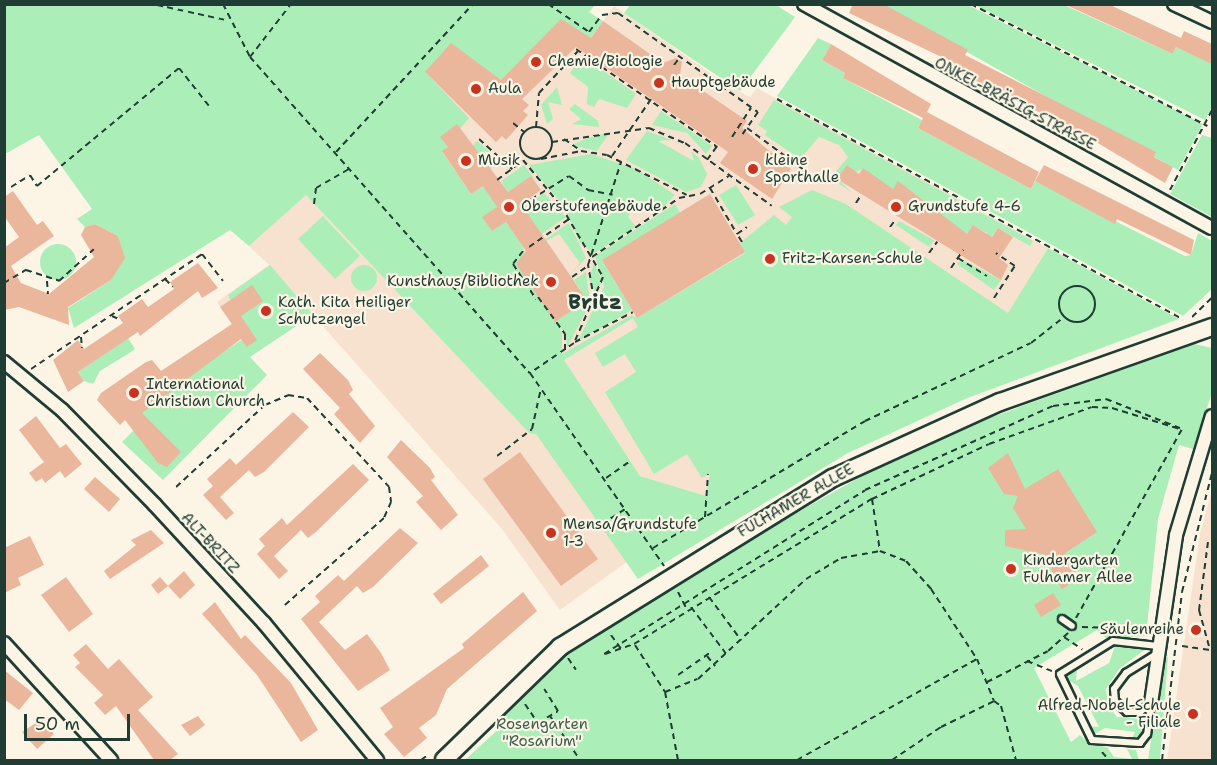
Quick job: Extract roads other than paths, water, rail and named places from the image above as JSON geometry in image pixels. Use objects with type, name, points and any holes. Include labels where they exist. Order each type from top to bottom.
[{"type":"street","name":"ONKEL-BRÄSIG-STRASSE","points":[[804,4],[1212,228]]},
{"type":"street","points":[[1174,4],[1212,22]]},
{"type":"street","points":[[1208,332],[1212,314]]},
{"type":"street","name":"FULHAMER ALLEE","points":[[444,760],[560,647],[669,575],[833,478],[929,432],[1208,332]]},
{"type":"street","name":"ALT-BRITZ","points":[[4,362],[62,410],[264,623],[376,760]]},
{"type":"street","points":[[1151,703],[1160,631],[1183,507],[1212,416]]},
{"type":"street","points":[[4,643],[111,760]]},
{"type":"lane","points":[[1062,619],[1072,626]]},
{"type":"lane","points":[[1151,703],[1147,734],[1140,743],[1092,740],[1060,674],[1113,641],[1157,650]]},
{"type":"lane","points":[[1151,703],[1130,713],[1117,705],[1113,693],[1126,673],[1157,650]]},
{"type":"place","name":"Chemie/Biologie","points":[[536,62]]},
{"type":"place","name":"Hauptgebäude","points":[[659,83]]},
{"type":"place","name":"Aula","points":[[476,89]]},
{"type":"place","name":"Musik","points":[[466,161]]},
{"type":"place","name":"kleine Sporthalle","points":[[753,169]]},
{"type":"place","name":"Oberstufengebäude","points":[[509,207]]},
{"type":"place","name":"Grundstufe 4-6","points":[[896,207]]},
{"type":"place","name":"Fritz-Karsen-Schule","points":[[770,259]]},
{"type":"place","name":"Kunsthaus/Bibliothek","points":[[551,282]]},
{"type":"place","name":"Kath. Kita Heiliger Schutzengel","points":[[266,311]]},
{"type":"place","name":"International Christian Church","points":[[134,393]]},
{"type":"place","name":"Mensa/Grundstufe 1-3","points":[[551,533]]},
{"type":"place","name":"Kindergarten Fulhamer Allee","points":[[1011,569]]},
{"type":"place","name":"Säulenreihe","points":[[1196,630]]},
{"type":"place","name":"Alfred-Nobel-Schule - Filiale","points":[[1193,714]]},
{"type":"district","name":"Britz","points":[[595,302]]},
{"type":"park label","name":"Rosengarten \"Rosarium\"","points":[[542,732]]}]
